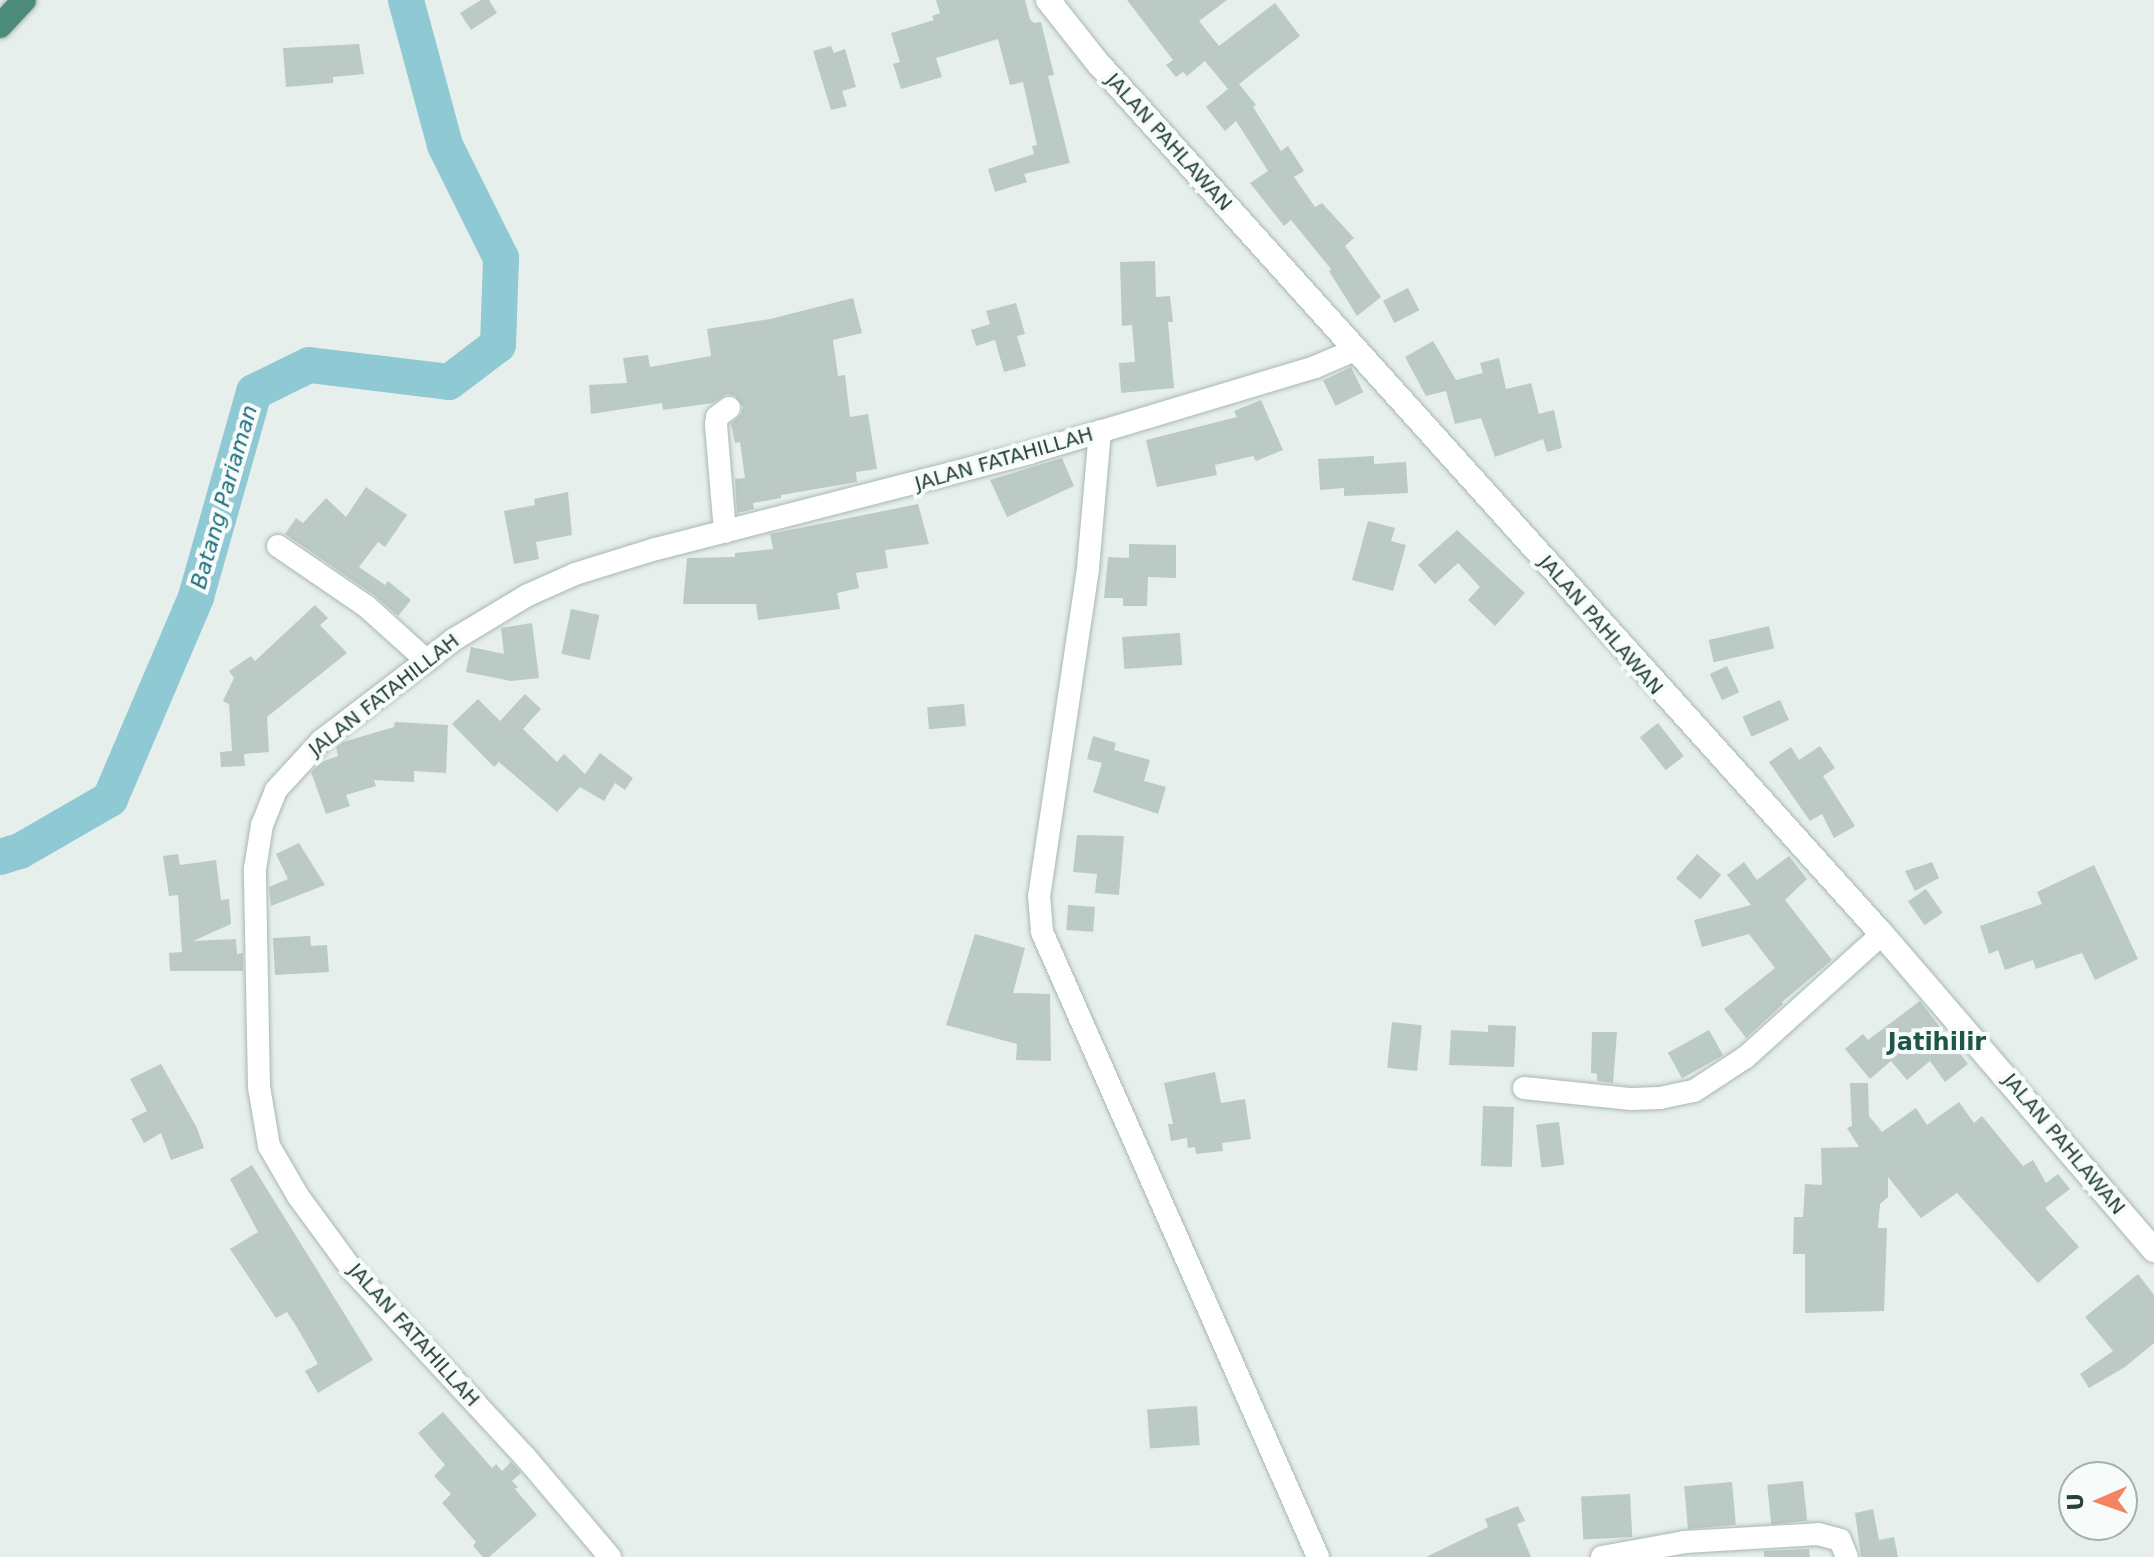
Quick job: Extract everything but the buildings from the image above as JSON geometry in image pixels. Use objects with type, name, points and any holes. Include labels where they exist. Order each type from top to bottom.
[{"type":"highway","points":[[0,26],[24,0]]},
{"type":"street","name":"JALAN PAHLAWAN","points":[[1048,0],[1097,62],[1882,934],[2154,1250]]},
{"type":"street","name":"JALAN FATAHILLAH","points":[[610,1557],[526,1458],[353,1271],[298,1196],[264,1132],[259,1087],[255,869],[262,825],[276,790],[321,741],[471,627],[528,595],[595,566],[911,486],[1303,371],[1355,350]]},
{"type":"street","points":[[725,532],[716,425],[717,417],[729,408]]},
{"type":"street","points":[[1100,431],[1088,569],[1039,896],[1042,932],[1318,1557]]},
{"type":"street","points":[[278,546],[366,606],[427,661]]},
{"type":"street","points":[[1524,1088],[1631,1099],[1694,1091],[1746,1057],[1882,934]]},
{"type":"street","points":[[1602,1557],[1685,1542],[1739,1548],[1832,1536],[1840,1540],[1847,1557]]},
{"type":"waterway","name":"Batang Pariaman","points":[[0,857],[20,851],[110,799],[196,597],[254,392],[309,365],[449,382],[498,345],[501,258],[445,145],[406,0]]},
{"type":"district","name":"Jatihilir","points":[[1937,1043]]}]
